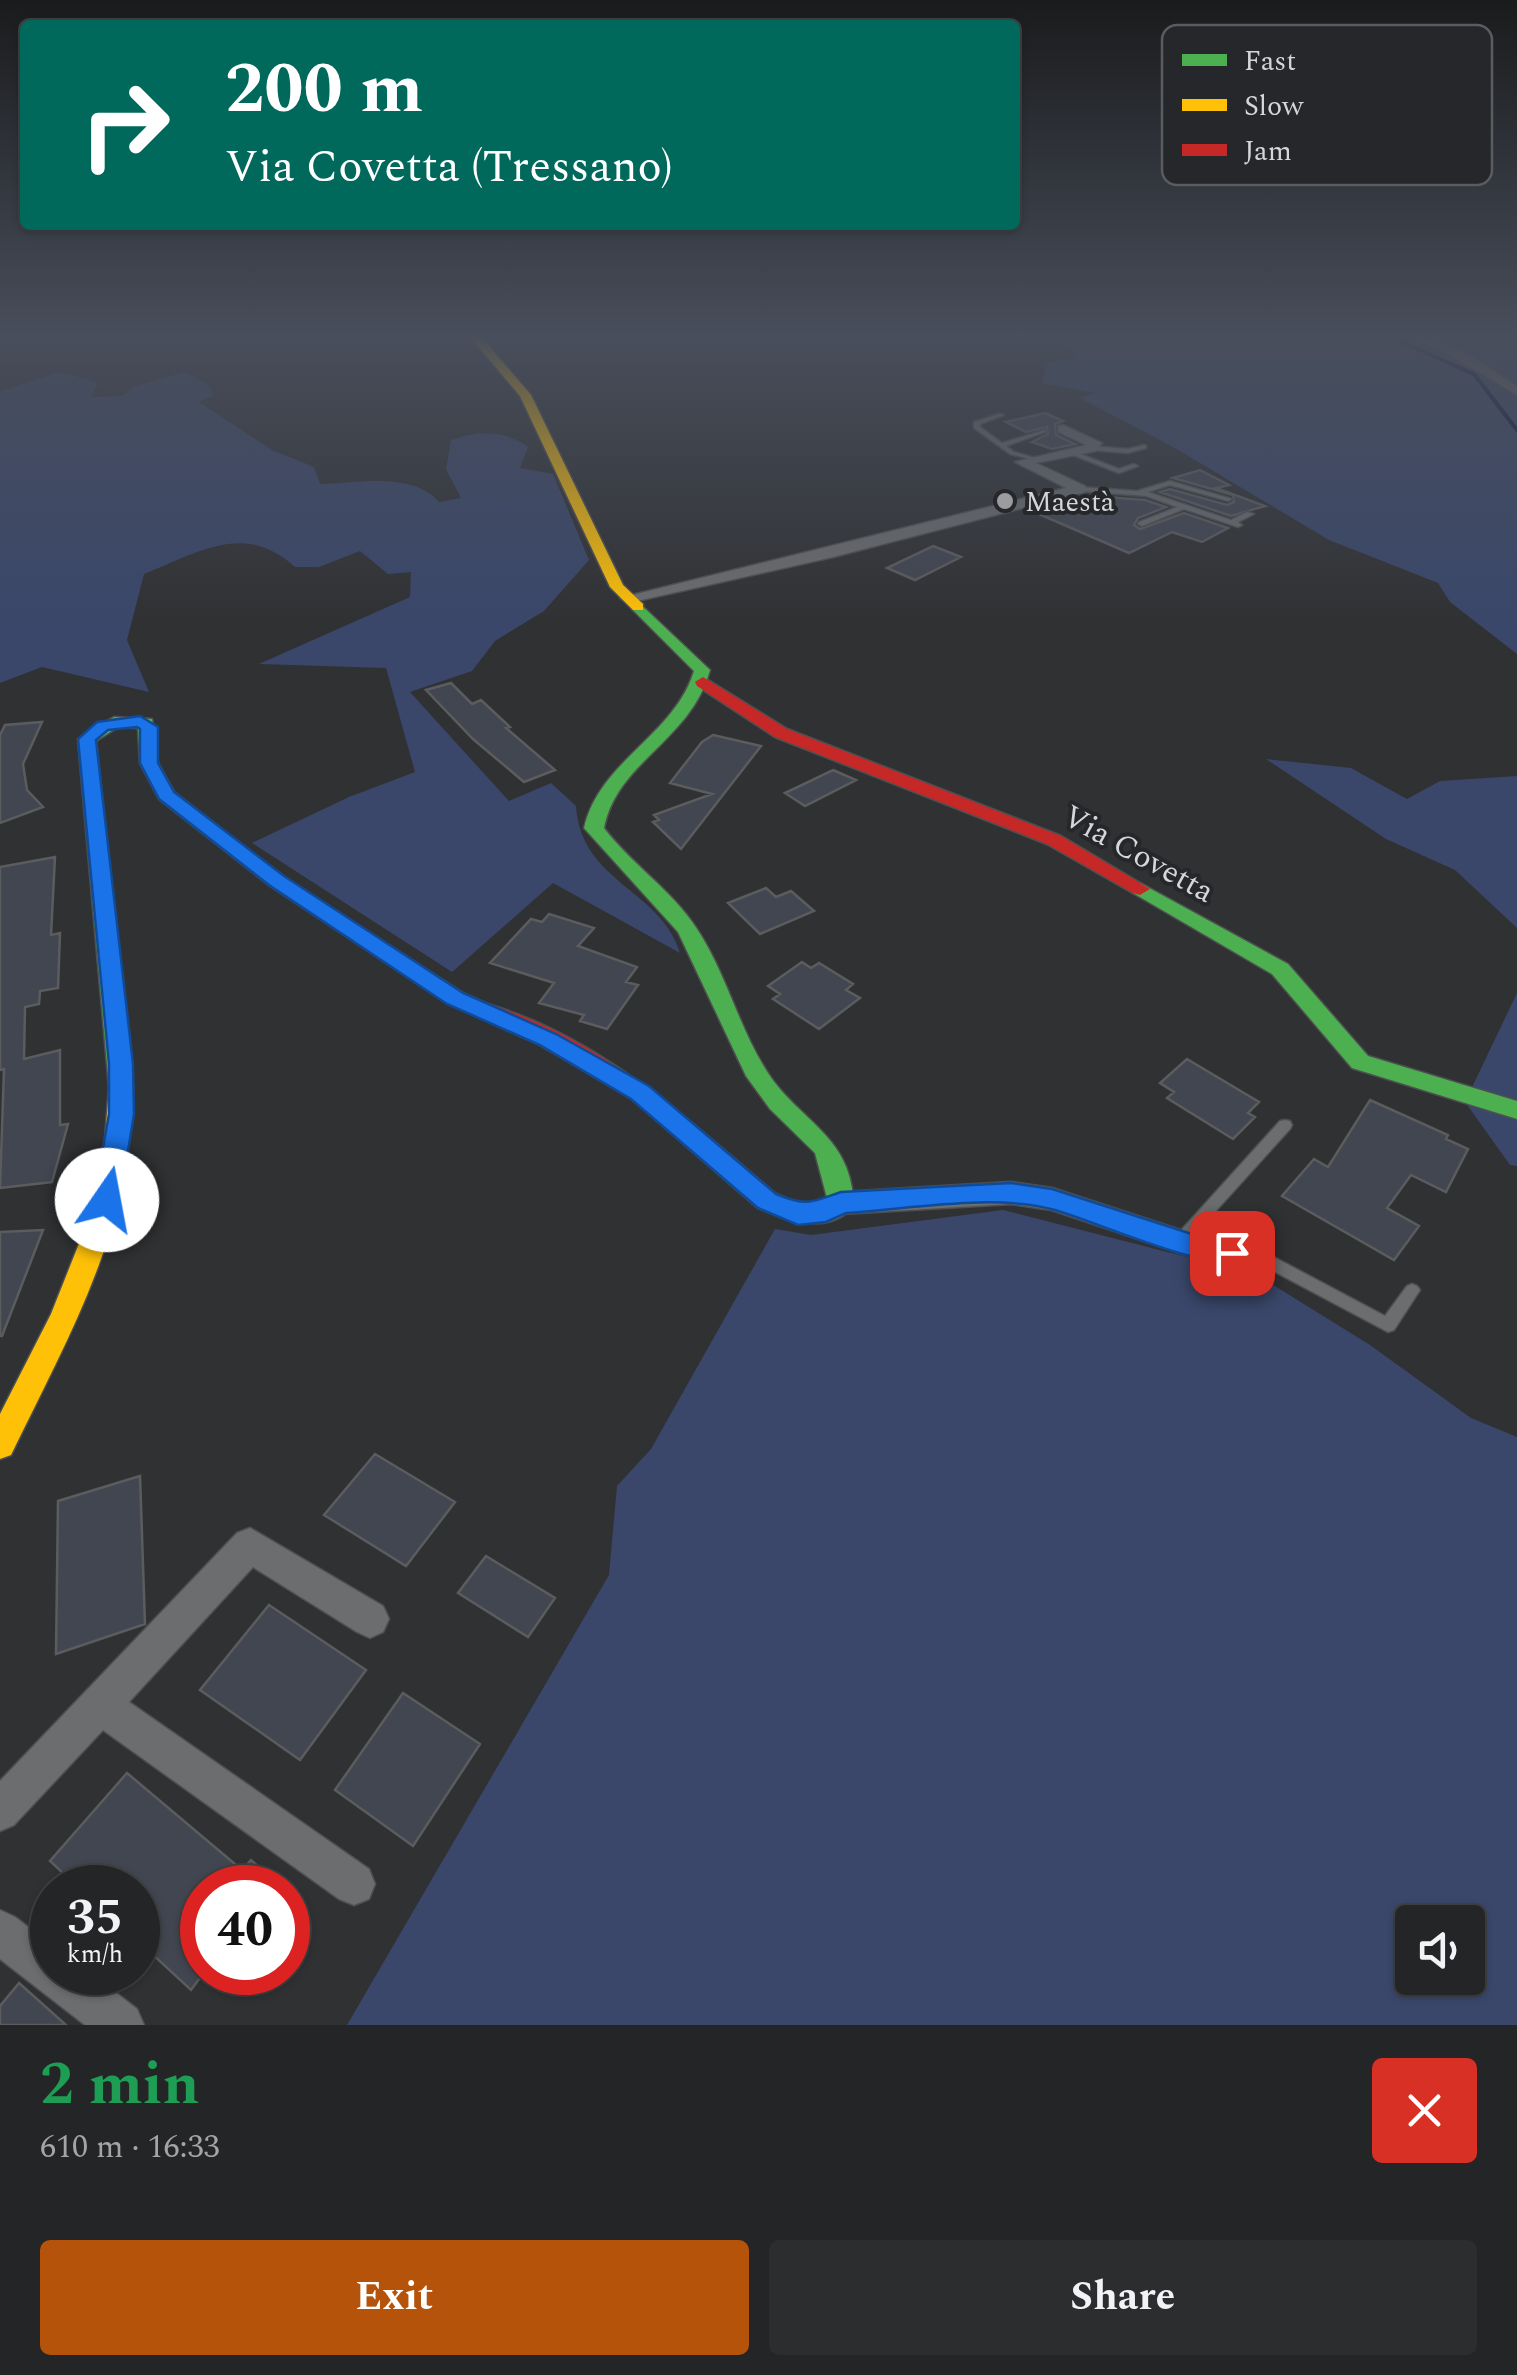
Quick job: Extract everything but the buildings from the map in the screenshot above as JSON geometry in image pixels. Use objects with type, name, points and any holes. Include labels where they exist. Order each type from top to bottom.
[{"type":"street","points":[[543,432],[617,586],[702,670],[703,682],[688,706],[601,801],[594,828],[609,851],[686,926],[765,1087],[822,1140],[839,1172],[841,1203]]},
{"type":"street","points":[[1071,432],[1095,443],[1091,448],[1022,462],[1080,489]]},
{"type":"street","points":[[628,598],[834,552],[1080,489]]},
{"type":"street","name":"Via Covetta","points":[[703,682],[796,740],[1054,840],[1280,969],[1360,1062],[1517,1110]]},
{"type":"street","points":[[0,1445],[99,1234],[116,1166],[122,1114],[121,1064],[86,739],[103,725],[146,723],[149,763],[166,796],[276,881],[455,998],[548,1039],[640,1092],[767,1201],[798,1214],[826,1212],[841,1203],[1011,1193],[1052,1199],[1189,1244]]},
{"type":"street","points":[[0,1811],[250,1545],[370,1620]]},
{"type":"street","points":[[100,1706],[155,1740],[354,1884]]},
{"type":"street","points":[[0,1932],[120,2025]]},
{"type":"lane","points":[[983,432],[1033,459]]},
{"type":"lane","points":[[1002,445],[1039,432]]},
{"type":"lane","points":[[1091,448],[1144,447]]},
{"type":"lane","points":[[1070,452],[1119,471],[1134,466]]},
{"type":"lane","points":[[1136,493],[1170,482],[1228,499],[1196,512]]},
{"type":"lane","points":[[1080,489],[1136,493],[1234,524],[1250,514]]},
{"type":"lane","points":[[1142,524],[1182,507]]},
{"type":"lane","points":[[1285,1126],[1189,1244],[1265,1260],[1388,1325],[1412,1290]]},
{"type":"shaded area","points":[[0,432],[245,432],[272,450],[314,467],[320,484],[400,482],[428,492],[439,502],[461,498],[446,469],[451,440],[471,434],[510,437],[528,447],[520,468],[553,474],[589,560],[544,611],[495,641],[472,671],[410,692],[509,801],[551,783],[576,806],[581,832],[592,852],[656,914],[670,931],[680,953],[553,883],[452,972],[252,843],[349,797],[415,772],[386,668],[259,664],[410,597],[411,572],[388,574],[360,551],[319,567],[295,567],[258,546],[221,545],[144,574],[127,640],[149,692],[42,667],[0,683]]},
{"type":"shaded area","points":[[1146,432],[1517,432],[1517,654],[1450,602],[1438,583],[1329,540]]},
{"type":"shaded area","points":[[1266,759],[1351,768],[1407,799],[1440,781],[1517,776],[1517,928],[1455,870],[1386,839]]},
{"type":"shaded area","points":[[1517,993],[1517,1166],[1510,1165],[1465,1102]]},
{"type":"shaded area","points":[[1003,1210],[1257,1275],[1370,1345],[1471,1418],[1517,1437],[1517,2025],[347,2025],[609,1575],[617,1486],[651,1449],[775,1229],[811,1235]]},
{"type":"traffic: fast","points":[[638,607],[702,670],[687,708],[603,798],[594,828],[687,929],[754,1070],[778,1103],[815,1136],[832,1161],[841,1203],[826,1212],[810,1213]]},
{"type":"traffic: fast","points":[[121,1087],[87,739],[114,722],[146,723],[149,763],[166,795],[276,881],[455,998],[487,1012]]},
{"type":"traffic: fast","points":[[1140,889],[1280,969],[1360,1062],[1517,1110]]},
{"type":"traffic: slow","points":[[543,432],[617,587],[638,607]]},
{"type":"traffic: slow","points":[[0,1445],[64,1315],[97,1231],[117,1139],[121,1087]]},
{"type":"traffic: jam","points":[[703,682],[781,733],[1054,840],[1140,889]]},
{"type":"traffic: jam","points":[[487,1012],[548,1039],[640,1093],[767,1201],[799,1214],[810,1213]]},
{"type":"place","name":"Maestà","points":[[1005,501]]},
{"type":"route","points":[[107,1200],[116,1166],[122,1114],[121,1064],[86,739],[103,725],[140,721],[149,727],[149,763],[166,796],[276,881],[455,998],[548,1039],[640,1092],[767,1201],[798,1214],[826,1212],[841,1203],[1011,1193],[1052,1199],[1198,1247],[1232,1253]]}]
